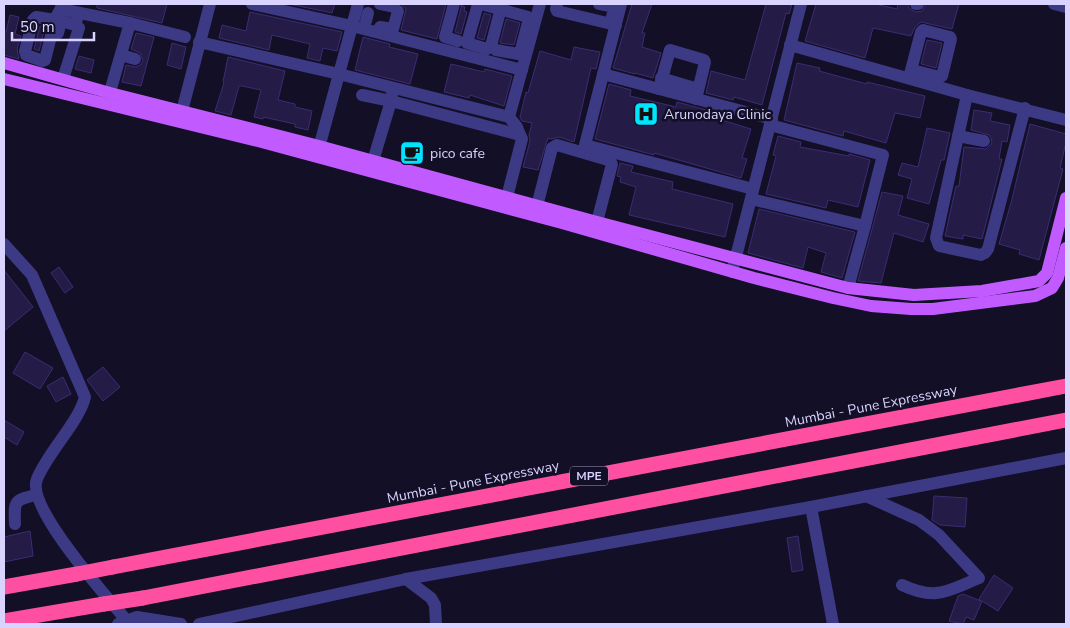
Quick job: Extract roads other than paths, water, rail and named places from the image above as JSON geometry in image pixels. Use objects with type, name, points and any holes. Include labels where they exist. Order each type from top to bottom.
[{"type":"highway","name":"Mumbai - Pune Expressway","points":[[4,587],[1066,386]]},
{"type":"highway","points":[[4,621],[143,598],[1066,420]]},
{"type":"main road","points":[[4,63],[47,69],[65,74],[108,99],[258,141],[373,161],[848,288],[914,295],[982,291],[1039,281],[1047,273],[1066,198]]},
{"type":"main road","points":[[4,79],[182,111],[732,272],[871,306],[911,309],[933,308],[1035,296],[1052,288],[1058,278],[1066,248]]},
{"type":"street","points":[[182,111],[210,4]]},
{"type":"street","points":[[253,4],[360,20],[463,46],[487,48],[489,48],[501,6]]},
{"type":"street","points":[[318,152],[339,74],[360,20],[358,4]]},
{"type":"street","points":[[360,20],[392,30],[396,9],[380,4]]},
{"type":"street","points":[[454,4],[445,37],[505,65],[522,70]]},
{"type":"street","points":[[463,46],[480,4],[539,9],[520,53],[502,51],[505,65]]},
{"type":"street","points":[[557,4],[557,11],[613,24]]},
{"type":"street","points":[[599,4],[613,7],[613,24],[603,74],[585,145],[865,226]]},
{"type":"street","points":[[613,24],[621,4]]},
{"type":"street","points":[[732,272],[801,4]]},
{"type":"street","points":[[1054,4],[1066,7]]},
{"type":"street","points":[[501,6],[529,19],[522,70],[509,117]]},
{"type":"street","points":[[67,15],[130,23],[185,37]]},
{"type":"street","points":[[47,69],[67,15]]},
{"type":"street","points":[[65,74],[79,28],[67,15]]},
{"type":"street","points":[[108,99],[130,23]]},
{"type":"street","points":[[199,42],[394,87],[509,117],[517,127],[522,139],[507,197]]},
{"type":"street","points":[[790,44],[911,74],[967,95],[1025,108],[1066,120]]},
{"type":"street","points":[[660,84],[670,50],[704,60],[697,94]]},
{"type":"street","points":[[121,55],[135,59]]},
{"type":"street","points":[[603,74],[660,84],[697,94],[771,122],[883,155],[848,288]]},
{"type":"street","points":[[373,161],[394,87]]},
{"type":"street","points":[[362,95],[520,135]]},
{"type":"street","points":[[967,95],[936,238],[939,246],[981,255],[985,254],[988,249],[1025,108]]},
{"type":"street","points":[[980,104],[991,106],[993,101]]},
{"type":"street","points":[[958,136],[984,141]]},
{"type":"street","points":[[537,206],[552,148],[557,145],[608,160],[612,164],[597,222]]},
{"type":"street","points":[[4,244],[32,276],[85,396],[83,406],[53,449],[36,480],[36,495],[42,509],[74,558],[123,623],[137,617],[181,624]]},
{"type":"street","points":[[199,624],[228,620],[406,580],[811,507],[1066,458]]},
{"type":"street","points":[[15,524],[14,507],[16,501],[36,495]]},
{"type":"street","points":[[866,496],[919,520],[956,552],[979,578],[940,594],[918,593],[902,585]]},
{"type":"street","points":[[811,507],[833,624]]},
{"type":"street","points":[[406,580],[431,598],[435,605],[436,624]]},
{"type":"place","name":"Arunodaya Clinic","points":[[646,114]]},
{"type":"place","name":"pico cafe","points":[[412,153]]}]
